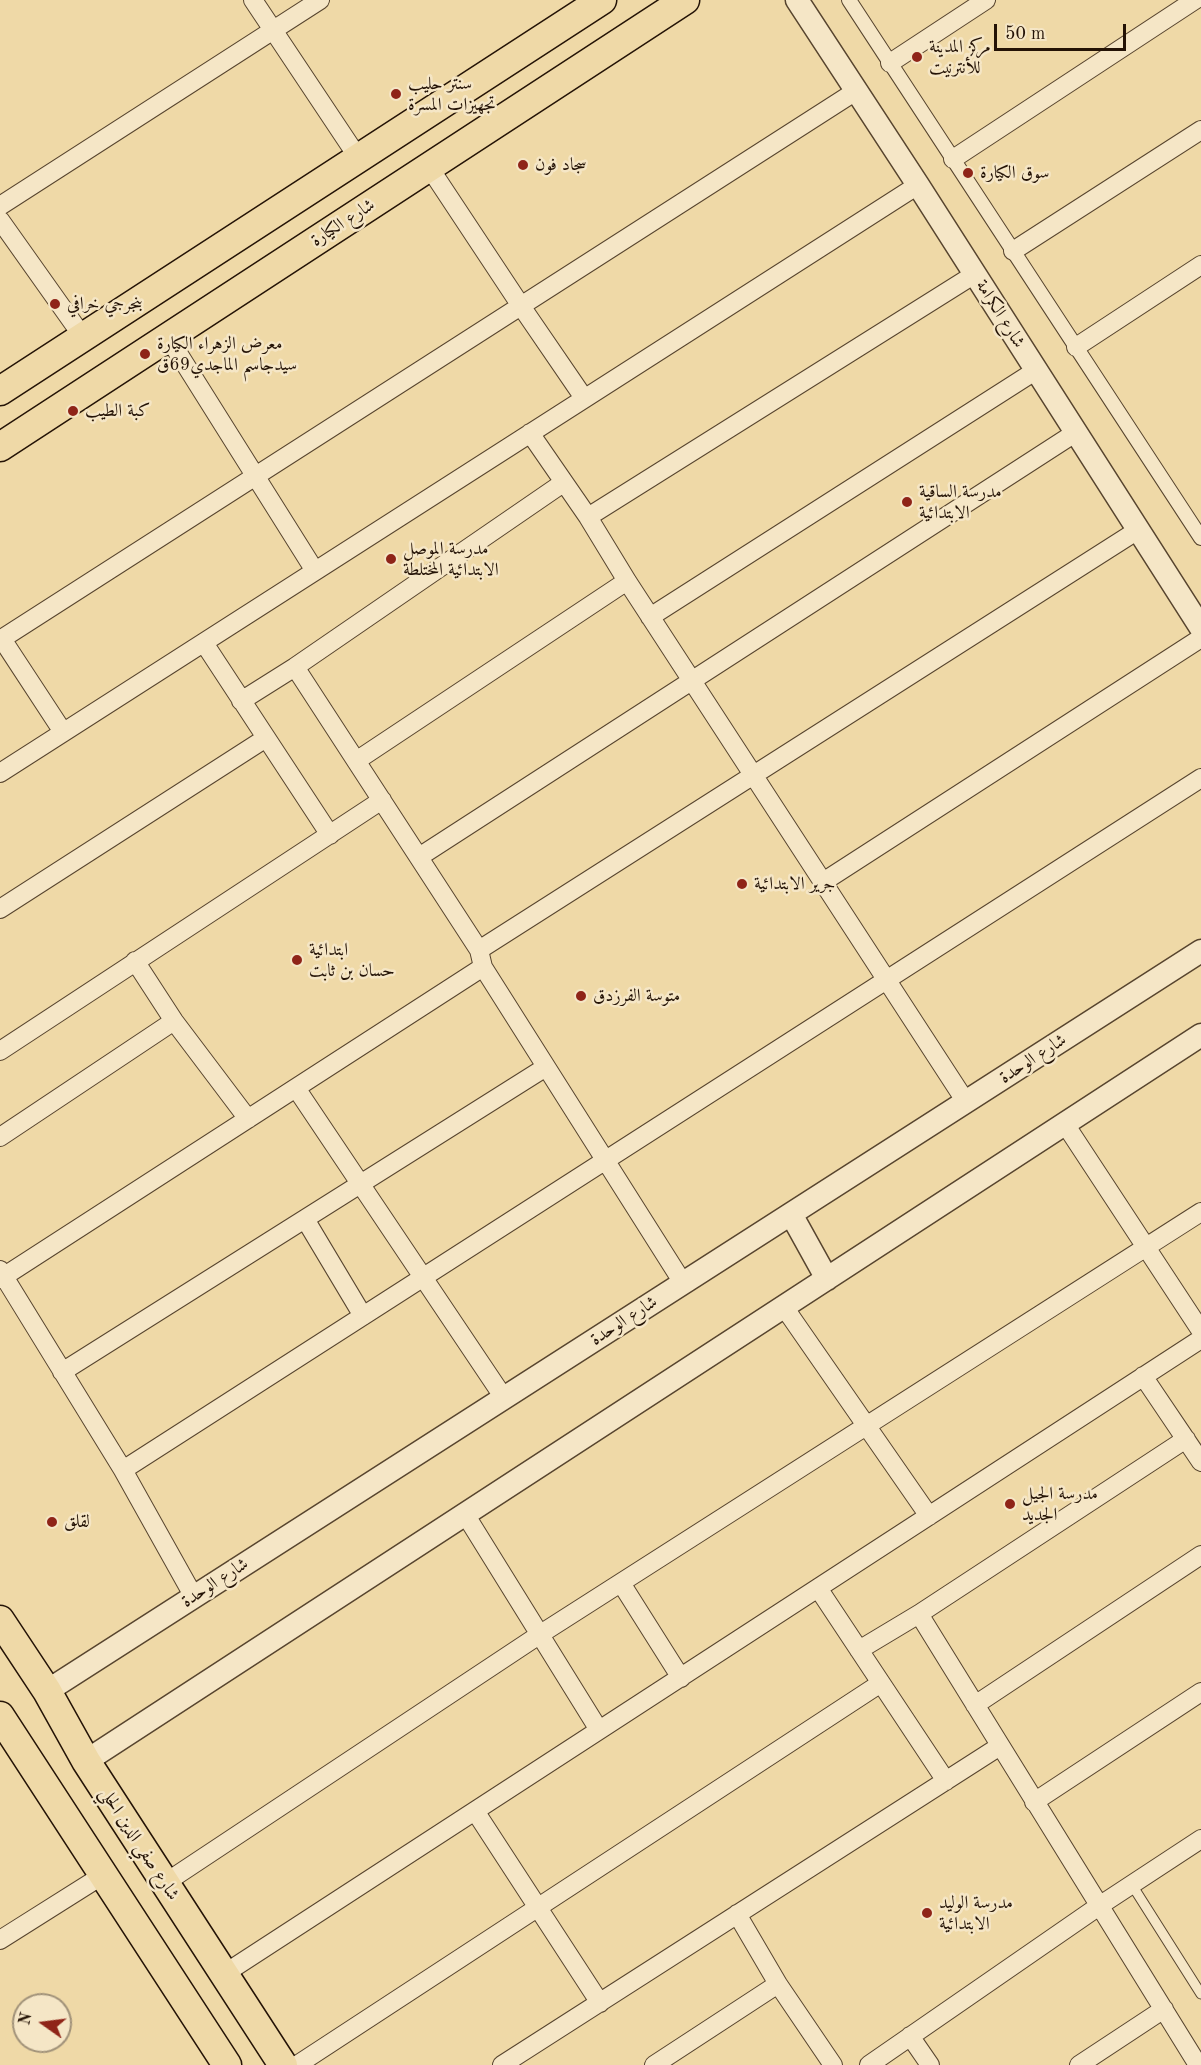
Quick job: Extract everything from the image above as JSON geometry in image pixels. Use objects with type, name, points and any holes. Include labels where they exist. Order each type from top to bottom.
[{"type":"main road","points":[[0,391],[176,279],[602,0]]},
{"type":"main road","name":"شارع الكيارة","points":[[0,447],[685,0]]},
{"type":"main road","points":[[176,279],[200,316]]},
{"type":"main road","name":"شارع صفي الدين الحلي","points":[[0,1620],[47,1691],[86,1761],[283,2065]]},
{"type":"main road","points":[[0,1716],[227,2065]]},
{"type":"main road","points":[[130,1913],[138,1917],[155,1914],[166,1900],[165,1883]]},
{"type":"main road","points":[[161,1965],[159,1956],[164,1939],[170,1933],[188,1929],[196,1933]]},
{"type":"street","points":[[253,0],[359,159]]},
{"type":"street","points":[[0,206],[320,0]]},
{"type":"street","name":"شارع الكرامة","points":[[797,0],[1201,628]]},
{"type":"street","points":[[849,0],[1201,538]]},
{"type":"street","points":[[890,63],[986,0]]},
{"type":"street","points":[[953,159],[1196,6]]},
{"type":"street","points":[[63,732],[1,640],[856,91]]},
{"type":"street","points":[[1013,252],[1201,130]]},
{"type":"street","points":[[429,167],[585,398]]},
{"type":"street","points":[[0,773],[918,185]]},
{"type":"street","points":[[0,220],[83,337]]},
{"type":"street","points":[[1076,347],[1201,265]]},
{"type":"street","points":[[588,517],[975,274]]},
{"type":"street","points":[[168,337],[315,571]]},
{"type":"street","points":[[650,617],[1035,371]]},
{"type":"street","points":[[419,858],[1075,432]]},
{"type":"street","points":[[530,433],[588,517],[627,582],[966,1102]]},
{"type":"street","points":[[241,701],[295,667],[563,483]]},
{"type":"street","points":[[194,1597],[123,1470],[1,1275],[296,1088],[481,958],[753,775],[1138,530]]},
{"type":"street","points":[[356,761],[627,582]]},
{"type":"street","points":[[823,882],[1201,638]]},
{"type":"street","points":[[204,643],[330,835]]},
{"type":"street","points":[[295,667],[419,858],[546,1067],[683,1283]]},
{"type":"street","points":[[0,909],[266,738]]},
{"type":"street","points":[[123,1470],[1201,778]]},
{"type":"street","points":[[0,1052],[382,801]]},
{"type":"street","name":"شارع الوحدة","points":[[47,1691],[1201,951]]},
{"type":"street","points":[[135,962],[174,1021],[248,1119]]},
{"type":"street","points":[[0,1137],[174,1021]]},
{"type":"street","points":[[86,1761],[1201,1035]]},
{"type":"street","points":[[63,1372],[546,1067]]},
{"type":"street","points":[[296,1088],[504,1398]]},
{"type":"street","points":[[1065,1124],[1201,1331]]},
{"type":"street","points":[[165,1883],[539,1635],[1201,1212]]},
{"type":"street","points":[[791,1214],[827,1279]]},
{"type":"street","points":[[305,1219],[363,1316]]},
{"type":"street","points":[[784,1307],[929,1516]]},
{"type":"street","points":[[224,1974],[1201,1339]]},
{"type":"street","points":[[1143,1376],[1201,1462]]},
{"type":"street","points":[[859,1650],[919,1614],[1186,1439]]},
{"type":"street","points":[[465,1514],[599,1730]]},
{"type":"street","points":[[975,1705],[1201,1555]]},
{"type":"street","points":[[621,1583],[681,1677]]},
{"type":"street","points":[[818,1588],[946,1781]]},
{"type":"street","points":[[919,1614],[1198,2065]]},
{"type":"street","points":[[297,2065],[881,1683]]},
{"type":"street","points":[[1034,1802],[1201,1692]]},
{"type":"street","points":[[502,2065],[1000,1746]]},
{"type":"street","points":[[475,1811],[600,2003]]},
{"type":"street","points":[[869,2065],[1201,1839]]},
{"type":"street","points":[[3,1931],[103,1875]]},
{"type":"street","points":[[737,1914],[777,1984],[833,2065]]},
{"type":"street","points":[[654,2065],[777,1984]]},
{"type":"street","points":[[1079,2065],[1164,2009]]},
{"type":"street","points":[[910,2036],[930,2065]]},
{"type":"lane","points":[[1132,1885],[1201,1994]]},
{"type":"place","name":"مركز المدينة للأنترنيت","points":[[917,57]]},
{"type":"place","name":"سنتر حليب تجهيزات المسرة","points":[[396,94]]},
{"type":"place","name":"سجاد فون","points":[[523,165]]},
{"type":"place","name":"سوق الكيارة","points":[[968,173]]},
{"type":"place","name":"بنجرجي خرافي","points":[[55,304]]},
{"type":"place","name":"معرض الزهراء الكيارة سيدجاسم الماجدي69ق","points":[[145,354]]},
{"type":"place","name":"كبة الطيب","points":[[73,411]]},
{"type":"place","name":"مدرسة الساقية الابتدائية","points":[[907,502]]},
{"type":"place","name":"مدرسة الموصل الابتدائية المختلطة","points":[[391,559]]},
{"type":"place","name":"جرير الابتدائية","points":[[742,884]]},
{"type":"place","name":"ابتدائية حسان بن ثابت","points":[[297,960]]},
{"type":"place","name":"متوسة الفرزدق","points":[[581,996]]},
{"type":"place","name":"مدرسة الجيل الجديد","points":[[1010,1504]]},
{"type":"place","name":"لقلق","points":[[52,1522]]},
{"type":"place","name":"مدرسة الوليد الابتدائية","points":[[927,1913]]}]
